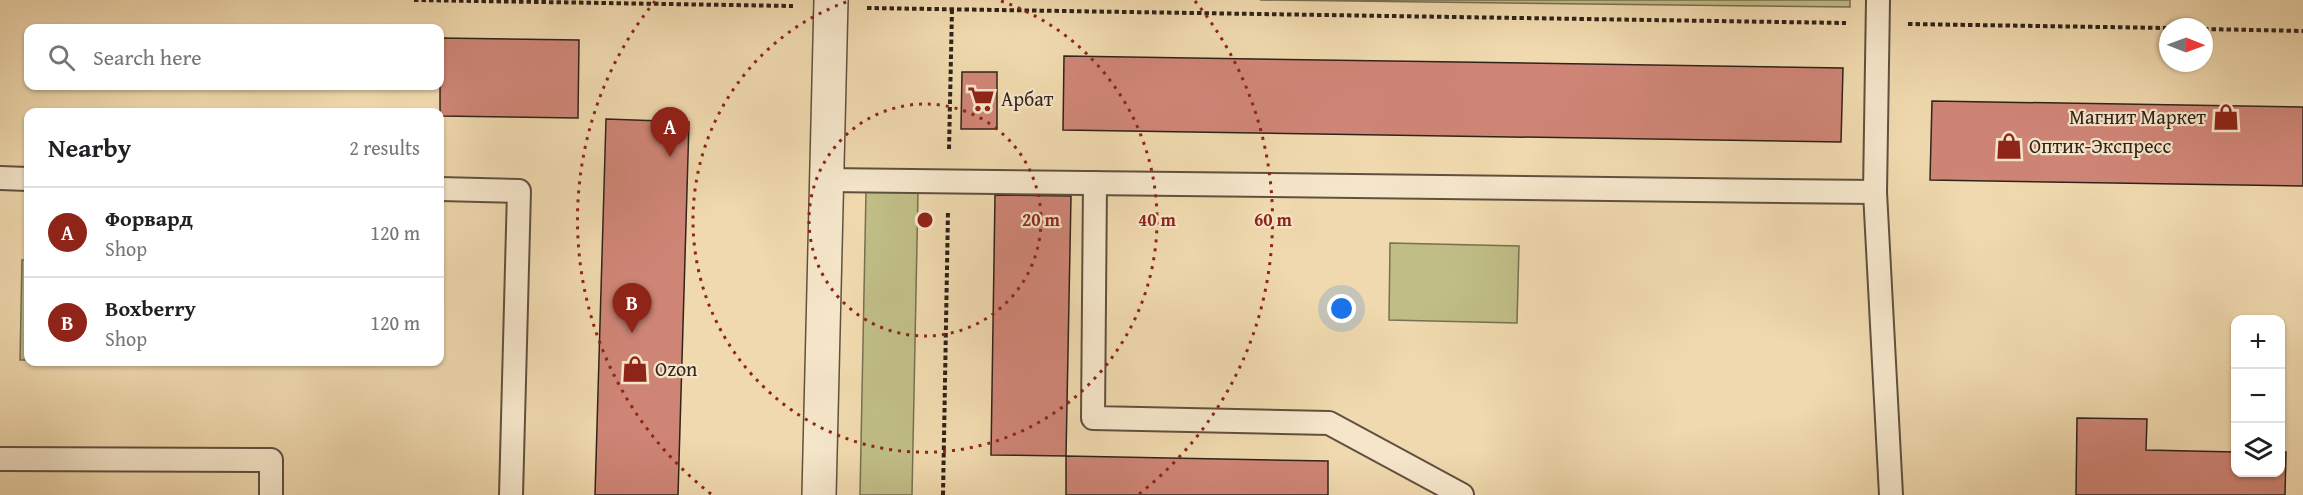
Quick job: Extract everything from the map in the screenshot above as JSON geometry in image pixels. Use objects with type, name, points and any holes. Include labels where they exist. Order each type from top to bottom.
[{"type":"street","points":[[819,495],[831,4]]},
{"type":"lane","points":[[1878,0],[1875,192],[1891,495]]},
{"type":"lane","points":[[0,178],[24,179]]},
{"type":"lane","points":[[827,180],[1875,192]]},
{"type":"lane","points":[[1095,183],[1093,418],[1329,423],[1462,495]]},
{"type":"lane","points":[[444,189],[519,191],[511,495]]},
{"type":"lane","points":[[0,459],[271,460],[271,495]]},
{"type":"path","points":[[414,0],[831,4],[952,9],[2159,28]]},
{"type":"path","points":[[943,495],[952,9]]},
{"type":"path","points":[[2213,29],[2303,31]]},
{"type":"shaded area","points":[[1260,0],[1850,0],[1850,7]]},
{"type":"shaded area","points":[[866,191],[918,192],[912,495],[860,495]]},
{"type":"shaded area","points":[[1390,243],[1519,246],[1517,323],[1389,320]]},
{"type":"shaded area","points":[[22,260],[24,260],[24,360],[20,360]]},
{"type":"building","points":[[444,38],[579,40],[578,118],[444,116],[444,108],[440,108],[440,90],[444,90]]},
{"type":"building","points":[[1064,56],[1843,68],[1841,142],[1063,130]]},
{"type":"building","points":[[962,72],[997,72],[997,129],[961,129]]},
{"type":"building","points":[[1932,101],[2303,107],[2303,186],[1930,180]]},
{"type":"building","points":[[606,119],[689,122],[678,495],[595,495]]},
{"type":"building","points":[[995,195],[1071,196],[1066,456],[991,455]]},
{"type":"building","points":[[2077,418],[2147,419],[2146,450],[2231,452],[2231,477],[2285,477],[2286,452],[2285,495],[2076,495]]},
{"type":"building","points":[[1066,456],[1328,461],[1328,495],[1066,495]]},
{"type":"place","name":"Арбат","points":[[981,99]]},
{"type":"place","name":"Магнит Маркет","points":[[2226,117]]},
{"type":"place","name":"Оптик-Экспресс","points":[[2009,146]]},
{"type":"place","name":"Форвард","points":[[670,157]]},
{"type":"place","name":"Boxberry","points":[[632,333]]},
{"type":"place","name":"Ozon","points":[[635,369]]}]
